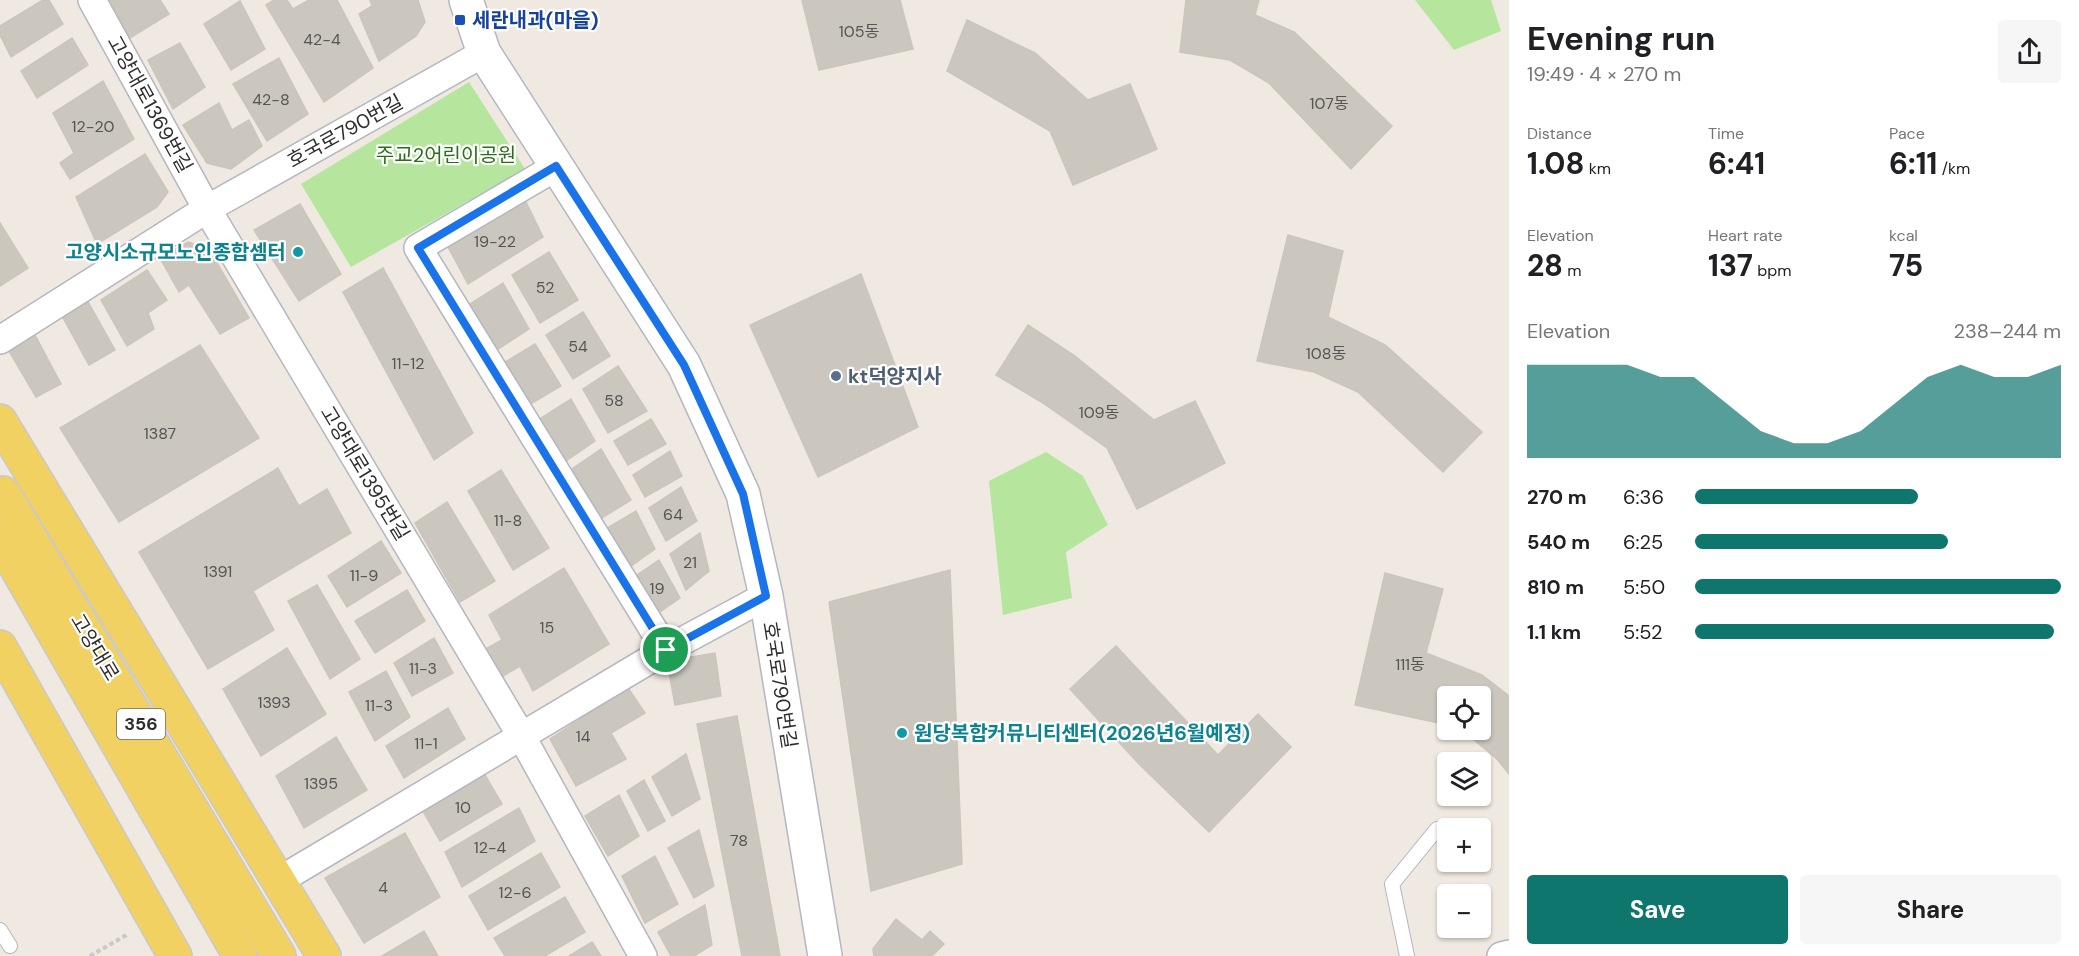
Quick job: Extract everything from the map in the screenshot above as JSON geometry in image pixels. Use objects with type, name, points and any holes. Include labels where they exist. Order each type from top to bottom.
[{"type":"main road","points":[[0,421],[324,956]]},
{"type":"main road","points":[[0,457],[6,458],[35,479]]},
{"type":"main road","name":"고양대로","points":[[3,493],[279,956]]},
{"type":"main road","name":"고양대로","points":[[0,539],[240,956]]},
{"type":"main road","points":[[0,647],[175,956]]},
{"type":"street","name":"고양대로1369번길","points":[[92,0],[207,209]]},
{"type":"street","name":"호국로790번길","points":[[466,0],[484,53],[684,365],[743,494],[766,596],[825,956]]},
{"type":"street","name":"호국로790번길","points":[[207,209],[484,53]]},
{"type":"street","points":[[556,166],[418,248],[666,650]]},
{"type":"street","points":[[0,340],[207,209]]},
{"type":"street","name":"고양대로1395번길","points":[[207,209],[522,737],[643,956]]},
{"type":"street","points":[[280,880],[666,650],[766,596]]},
{"type":"lane","points":[[1407,956],[1392,884],[1437,828]]},
{"type":"lane","points":[[0,930],[10,946]]},
{"type":"path","points":[[90,956],[153,920]]},
{"type":"green space","points":[[1415,0],[1491,0],[1501,31],[1454,50]]},
{"type":"green space","name":"주교2어린이공원","points":[[469,82],[525,169],[351,267],[301,184]]},
{"type":"green space","points":[[1046,452],[1083,476],[1108,525],[1066,552],[1072,598],[1003,615],[989,481]]},
{"type":"building","points":[[43,0],[49,0],[63,24],[11,57],[0,35],[0,26]]},
{"type":"building","points":[[110,0],[160,0],[169,14],[130,38]]},
{"type":"building","points":[[274,0],[287,0],[293,9],[309,0],[337,0],[373,68],[324,102],[266,5]]},
{"type":"building","points":[[370,0],[418,0],[425,22],[416,36],[379,61],[359,14],[372,6]]},
{"type":"building","points":[[802,0],[900,0],[913,49],[819,70]]},
{"type":"building","points":[[1186,0],[1259,0],[1255,15],[1294,32],[1392,126],[1351,169],[1269,83],[1230,60],[1180,52]]},
{"type":"building","points":[[240,1],[265,49],[231,70],[204,24]]},
{"type":"building","points":[[967,20],[1035,53],[1088,100],[1130,84],[1157,149],[1073,185],[1050,131],[947,71]]},
{"type":"building","points":[[72,38],[88,65],[37,98],[21,71]]},
{"type":"building","points":[[180,43],[205,87],[173,109],[148,60]]},
{"type":"building","points":[[279,58],[308,114],[267,141],[233,84]]},
{"type":"building","points":[[103,81],[134,139],[70,179],[60,163],[74,153],[53,113]]},
{"type":"building","points":[[219,103],[232,130],[249,120],[262,146],[231,169],[207,163],[183,125]]},
{"type":"building","points":[[145,154],[168,192],[157,207],[97,244],[76,197]]},
{"type":"building","points":[[524,198],[543,237],[468,284],[447,245]]},
{"type":"building","name":"고양시소규모노인종합셈터","points":[[300,204],[341,274],[299,301],[254,230]]},
{"type":"building","points":[[0,223],[28,268],[0,286]]},
{"type":"building","points":[[1288,235],[1343,251],[1328,317],[1385,345],[1482,432],[1443,472],[1358,392],[1314,372],[1257,361]]},
{"type":"building","points":[[188,242],[209,249],[249,318],[220,334],[189,285],[179,292],[160,258]]},
{"type":"building","points":[[549,252],[578,300],[540,323],[512,275]]},
{"type":"building","points":[[383,268],[473,433],[434,460],[343,292]]},
{"type":"building","points":[[147,270],[167,300],[148,313],[154,329],[127,346],[101,300]]},
{"type":"building","name":"kt덕양지사","points":[[861,274],[918,427],[818,477],[750,325]]},
{"type":"building","points":[[503,283],[529,329],[495,351],[467,306]]},
{"type":"building","points":[[87,300],[115,350],[89,365],[62,316]]},
{"type":"building","points":[[583,312],[610,356],[573,379],[546,335]]},
{"type":"building","points":[[1028,325],[1075,356],[1154,420],[1195,401],[1225,463],[1137,509],[1107,448],[1043,403],[996,375]]},
{"type":"building","points":[[35,335],[61,384],[36,397],[9,351]]},
{"type":"building","points":[[535,344],[561,386],[527,406],[502,364]]},
{"type":"building","points":[[200,345],[259,438],[119,522],[60,428]]},
{"type":"building","points":[[618,366],[647,411],[608,433],[583,389]]},
{"type":"building","points":[[571,399],[595,441],[563,463],[538,420]]},
{"type":"building","points":[[651,419],[666,444],[628,465],[614,441]]},
{"type":"building","points":[[601,449],[631,500],[597,521],[569,471]]},
{"type":"building","points":[[670,451],[682,476],[645,497],[633,475]]},
{"type":"building","points":[[278,468],[299,506],[327,489],[351,533],[253,591],[274,630],[208,669],[139,552]]},
{"type":"building","points":[[501,470],[549,548],[513,570],[468,491]]},
{"type":"building","points":[[681,487],[697,521],[666,541],[649,508]]},
{"type":"building","points":[[447,502],[495,581],[460,602],[415,523]]},
{"type":"building","points":[[636,511],[655,549],[627,569],[604,530]]},
{"type":"building","points":[[700,533],[709,571],[686,590],[670,554]]},
{"type":"building","points":[[381,541],[401,573],[347,607],[328,576]]},
{"type":"building","points":[[659,560],[680,598],[654,616],[634,577]]},
{"type":"building","points":[[564,568],[609,644],[533,691],[520,666],[500,678],[484,650],[502,640],[489,615]]},
{"type":"building","name":"원당복합커뮤니티센터(2026년6월예정)","points":[[950,570],[962,864],[871,891],[829,602]]},
{"type":"building","points":[[1385,573],[1443,589],[1426,653],[1482,675],[1509,696],[1509,774],[1491,752],[1474,740],[1491,740],[1491,686],[1437,686],[1437,723],[1355,705]]},
{"type":"building","points":[[317,585],[360,659],[330,679],[288,601]]},
{"type":"building","points":[[407,590],[425,621],[375,653],[355,621]]},
{"type":"building","points":[[434,638],[453,673],[412,696],[394,663]]},
{"type":"building","points":[[1116,646],[1218,755],[1258,714],[1291,747],[1209,832],[1139,764],[1070,689]]},
{"type":"building","points":[[287,648],[326,714],[261,756],[223,689]]},
{"type":"building","points":[[715,653],[721,696],[675,705],[667,661]]},
{"type":"building","points":[[386,671],[410,717],[375,741],[349,692]]},
{"type":"building","points":[[628,688],[645,713],[611,733],[626,759],[576,786],[550,739]]},
{"type":"building","points":[[448,708],[465,739],[404,778],[386,746]]},
{"type":"building","points":[[737,716],[780,956],[742,956],[697,724]]},
{"type":"building","points":[[336,737],[367,790],[304,828],[276,776]]},
{"type":"building","points":[[686,754],[700,799],[672,816],[652,777]]},
{"type":"building","points":[[485,775],[502,804],[440,841],[423,811]]},
{"type":"building","points":[[644,780],[665,821],[648,831],[627,791]]},
{"type":"building","points":[[619,795],[639,836],[608,856],[585,816]]},
{"type":"building","points":[[519,808],[535,841],[462,887],[445,852]]},
{"type":"building","points":[[699,830],[714,886],[694,898],[668,848]]},
{"type":"building","points":[[405,833],[440,897],[364,943],[325,878]]},
{"type":"building","points":[[541,853],[560,887],[488,930],[469,896]]},
{"type":"building","points":[[655,856],[678,904],[645,923],[622,876]]},
{"type":"building","points":[[565,897],[585,932],[545,956],[505,956],[494,938]]},
{"type":"building","points":[[705,905],[712,945],[694,956],[671,956],[658,932]]},
{"type":"building","points":[[896,919],[922,940],[930,931],[944,944],[932,956],[874,956],[873,949]]},
{"type":"building","points":[[424,931],[438,956],[382,956]]},
{"type":"building","points":[[592,942],[601,956],[569,956]]},
{"type":"place","name":"세란내과(마을)","points":[[460,20]]},
{"type":"place","name":"고양시소규모노인종합셈터","points":[[298,252]]},
{"type":"place","name":"kt덕양지사","points":[[836,376]]},
{"type":"place","name":"원당복합커뮤니티센터(2026년6월예정)","points":[[902,733]]},
{"type":"route","points":[[556,166],[684,365],[743,494],[766,596],[666,650],[418,248],[556,166]]}]
